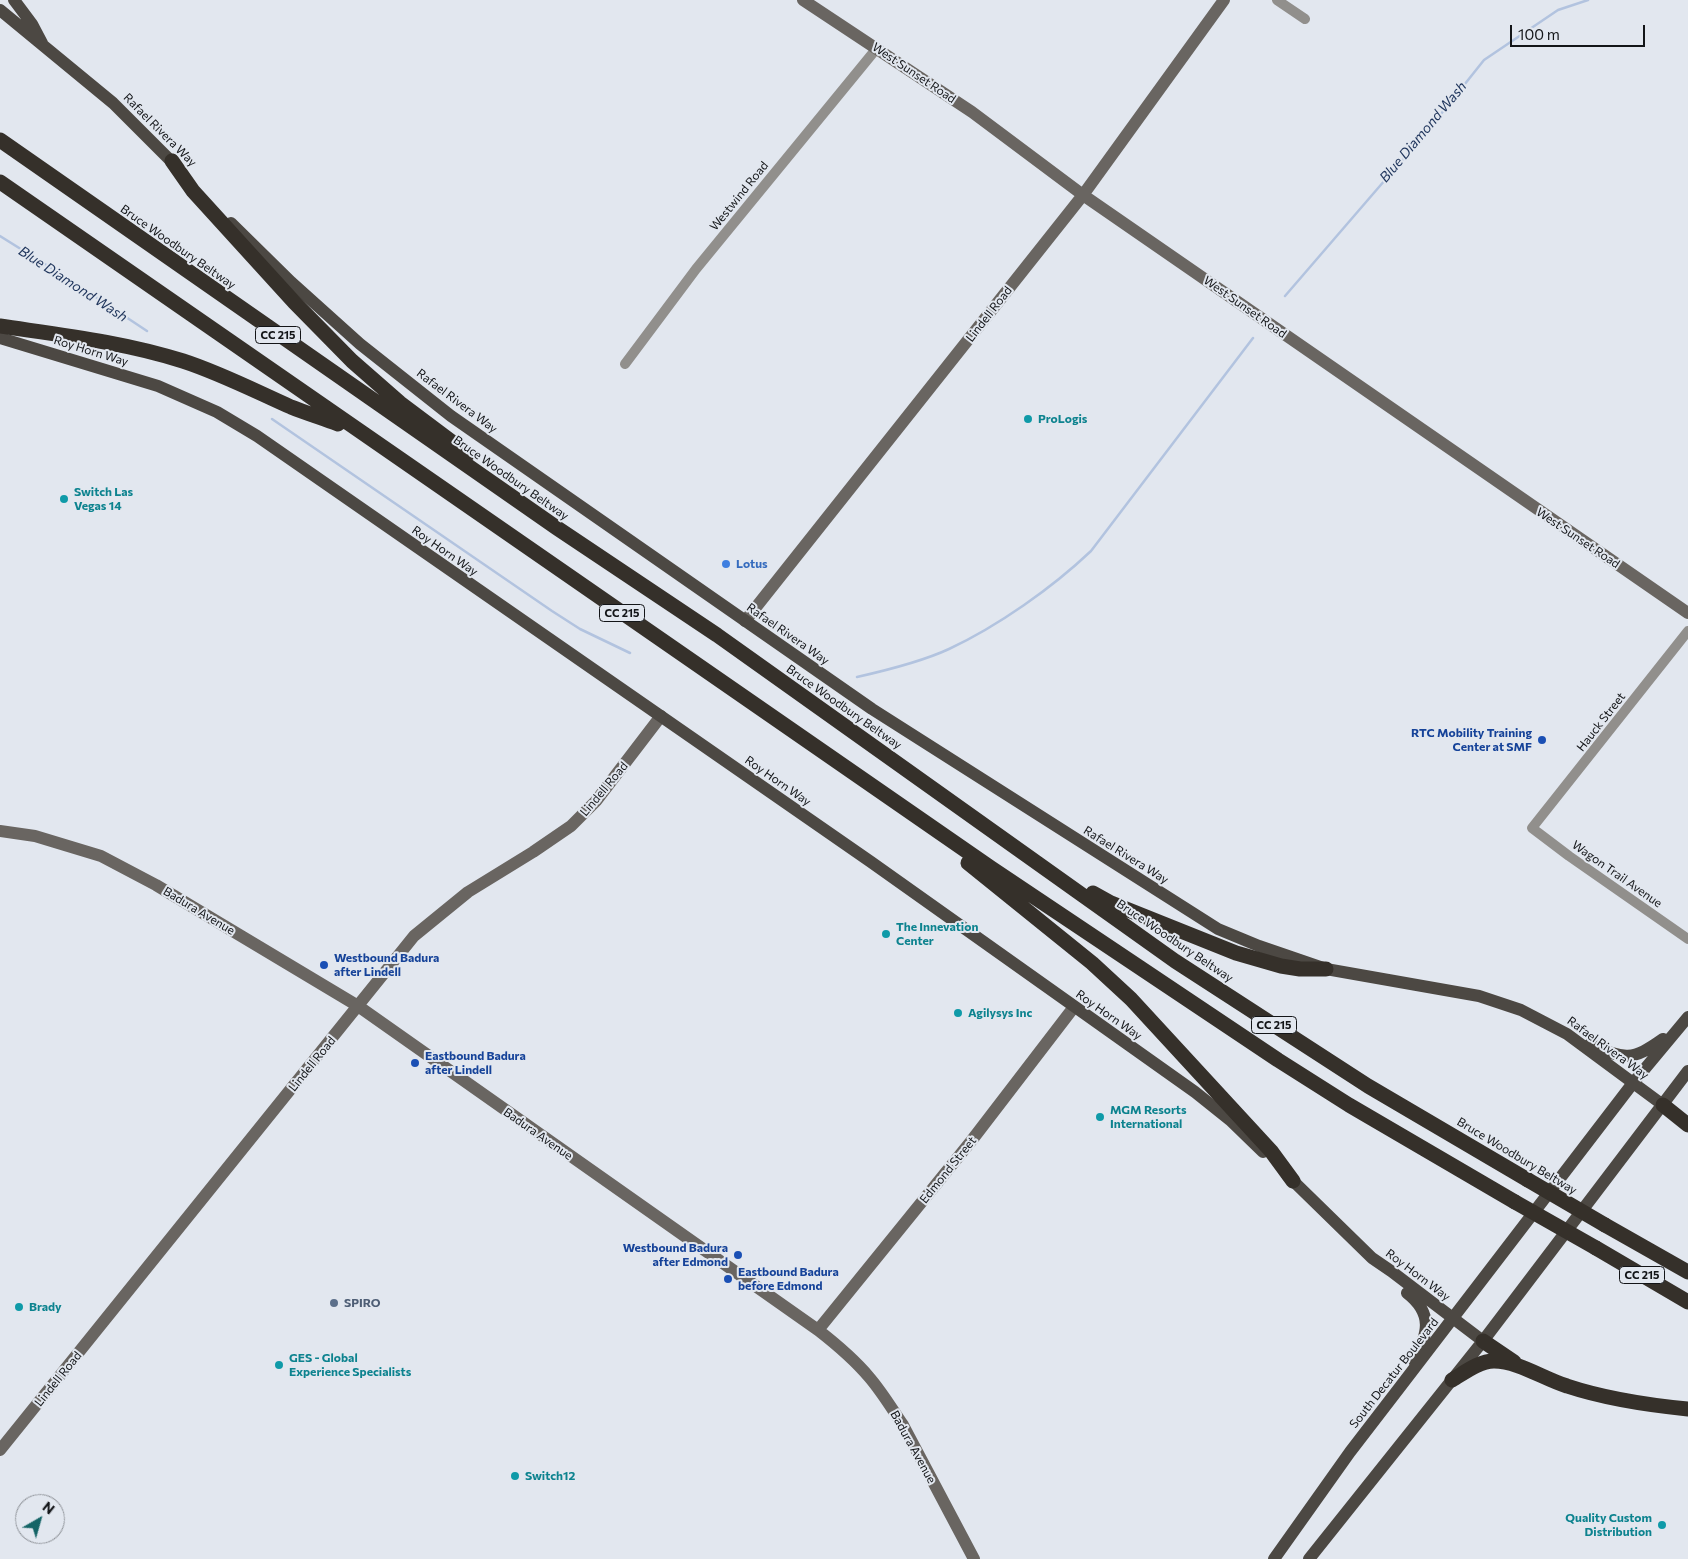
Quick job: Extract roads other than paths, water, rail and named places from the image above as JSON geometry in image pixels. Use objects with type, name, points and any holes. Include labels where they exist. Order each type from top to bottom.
[{"type":"highway","name":"Bruce Woodbury Beltway","points":[[0,140],[165,257],[557,528],[717,635],[1174,961],[1344,1070],[1528,1180],[1688,1272]]},
{"type":"highway","points":[[172,161],[193,190],[294,302],[352,361],[400,403],[529,500],[557,528]]},
{"type":"highway","name":"CC 215","points":[[0,182],[991,868],[1278,1060],[1348,1105],[1688,1302]]},
{"type":"highway","points":[[0,326],[74,337],[182,361],[359,432]]},
{"type":"highway","points":[[886,795],[1008,897],[1092,963],[1131,999],[1271,1151],[1293,1181]]},
{"type":"highway","points":[[1028,858],[1066,876],[1111,903],[1236,953],[1291,967],[1326,969]]},
{"type":"highway","points":[[1663,1105],[1688,1125]]},
{"type":"highway","points":[[1483,1341],[1533,1372]]},
{"type":"highway","points":[[1452,1380],[1476,1366],[1492,1361],[1507,1363],[1564,1386],[1595,1395],[1635,1403],[1688,1409]]},
{"type":"main road","points":[[14,0],[32,24],[44,47]]},
{"type":"main road","name":"West Sunset Road","points":[[803,0],[972,112],[1083,195],[1688,613]]},
{"type":"main road","name":"Lindell Road","points":[[745,621],[1083,195],[1224,0]]},
{"type":"main road","name":"Rafael Rivera Way","points":[[0,10],[113,103],[290,282],[360,344],[452,416],[924,744],[1218,929],[1259,946],[1326,969],[1479,996],[1521,1010],[1567,1034],[1663,1105]]},
{"type":"main road","name":"Roy Horn Way","points":[[0,338],[149,384],[187,398],[217,412],[257,436],[871,862],[1195,1092],[1230,1120],[1372,1258],[1483,1341]]},
{"type":"main road","name":"Lindell Road","points":[[0,1450],[414,936],[468,892],[571,826],[596,801],[661,716]]},
{"type":"main road","name":"Badura Avenue","points":[[0,831],[35,836],[101,856],[153,884],[358,1006],[818,1330],[843,1350],[869,1378],[903,1425],[974,1559]]},
{"type":"main road","name":"Edmond Street","points":[[818,1330],[972,1140],[1074,1007]]},
{"type":"main road","points":[[1567,1034],[1614,1054],[1628,1056],[1645,1051],[1685,1021]]},
{"type":"main road","name":"South Decatur Boulevard","points":[[1274,1559],[1350,1452],[1633,1083],[1685,1021]]},
{"type":"main road","points":[[1309,1559],[1483,1341],[1688,1071]]},
{"type":"main road","points":[[1372,1258],[1379,1270],[1420,1305],[1426,1317],[1424,1336],[1419,1352],[1400,1387]]},
{"type":"street","points":[[1277,0],[1305,19]]},
{"type":"street","name":"Westwind Road","points":[[625,364],[696,269],[877,48]]},
{"type":"street","name":"Hauck Street","points":[[1532,828],[1688,631]]},
{"type":"street","name":"Wagon Trail Avenue","points":[[1532,828],[1688,939]]},
{"type":"waterway","name":"Blue Diamond Wash","points":[[1285,296],[1429,129],[1484,60],[1558,10],[1588,0]]},
{"type":"waterway","name":"Blue Diamond Wash","points":[[0,236],[147,331]]},
{"type":"waterway","points":[[857,677],[916,662],[968,640],[1024,605],[1076,565],[1091,551],[1253,338]]},
{"type":"waterway","points":[[272,419],[552,611],[580,629],[630,653]]},
{"type":"place","name":"ProLogis","points":[[1028,419]]},
{"type":"place","name":"Switch Las Vegas 14","points":[[64,499]]},
{"type":"place","name":"Lotus","points":[[726,564]]},
{"type":"place","name":"RTC Mobility Training Center at SMF","points":[[1542,740]]},
{"type":"place","name":"The Innevation Center","points":[[886,934]]},
{"type":"place","name":"Westbound Badura after Lindell","points":[[324,965]]},
{"type":"place","name":"Agilysys Inc","points":[[958,1013]]},
{"type":"place","name":"Eastbound Badura after Lindell","points":[[415,1063]]},
{"type":"place","name":"MGM Resorts International","points":[[1100,1117]]},
{"type":"place","name":"Westbound Badura after Edmond","points":[[738,1255]]},
{"type":"place","name":"Eastbound Badura before Edmond","points":[[728,1279]]},
{"type":"place","name":"SPIRO","points":[[334,1303]]},
{"type":"place","name":"Brady","points":[[19,1307]]},
{"type":"place","name":"GES - Global Experience Specialists","points":[[279,1365]]},
{"type":"place","name":"Switch12","points":[[515,1476]]},
{"type":"place","name":"Quality Custom Distribution","points":[[1662,1525]]}]
